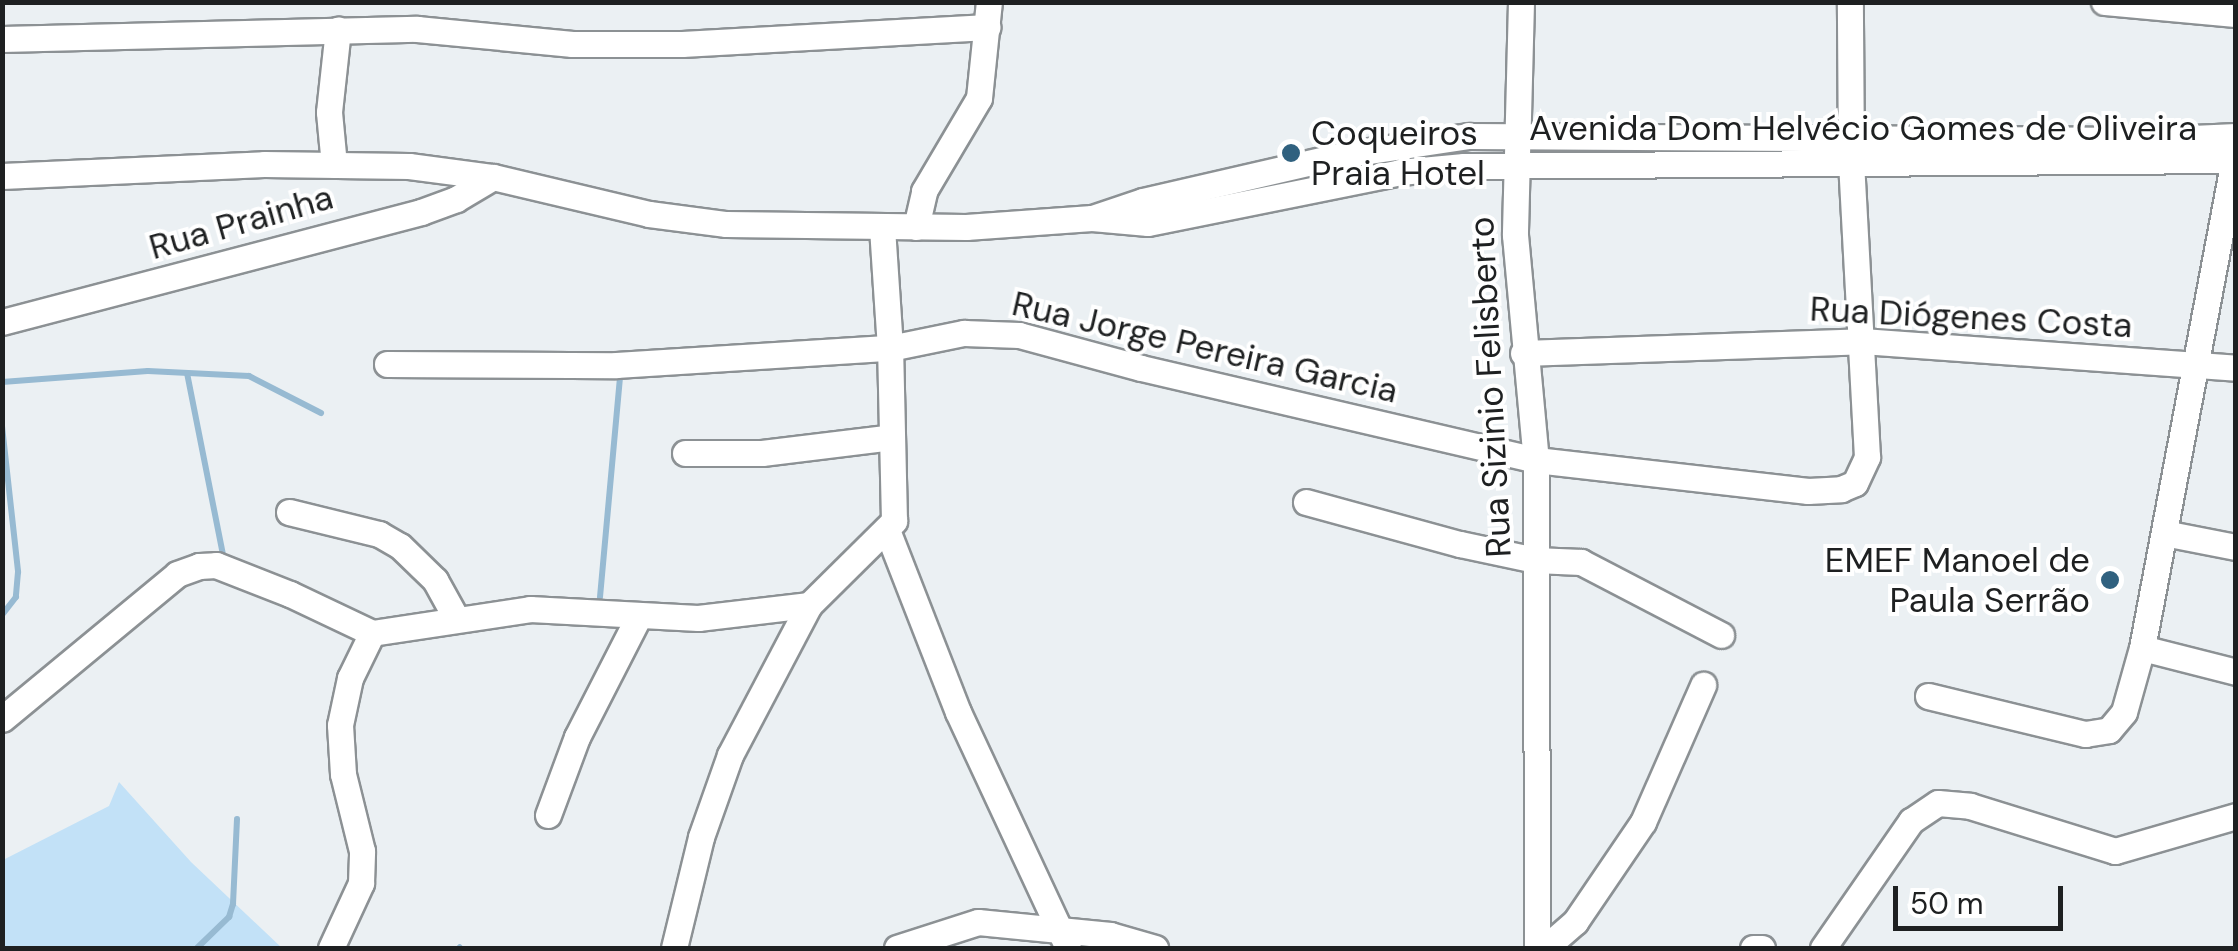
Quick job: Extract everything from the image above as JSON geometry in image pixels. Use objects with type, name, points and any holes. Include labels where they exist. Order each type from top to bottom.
[{"type":"street","name":"Rua Sizinio Felisberto","points":[[1521,2],[1515,166],[1523,353],[1536,460],[1537,948]]},
{"type":"street","points":[[1850,2],[1851,164],[1862,341]]},
{"type":"street","points":[[2104,2],[2236,14]]},
{"type":"street","points":[[2,40],[417,29],[572,44],[682,44],[989,15],[978,98],[924,191],[916,227]]},
{"type":"street","points":[[334,165],[330,112],[338,29]]},
{"type":"street","name":"Avenida Dom Helvécio Gomes de Oliveira","points":[[1092,218],[1143,201],[1342,155],[1516,133],[2148,140],[2235,151]]},
{"type":"street","name":"Avenida Dom Helvécio Gomes de Oliveira","points":[[1092,218],[1148,223],[1400,172],[1515,166],[1851,164],[2235,151]]},
{"type":"street","points":[[1928,696],[2085,734],[2108,730],[2124,712],[2142,648],[2235,151]]},
{"type":"street","points":[[2,176],[139,169],[408,166],[493,176],[650,214],[726,224],[882,228],[1092,218]]},
{"type":"street","name":"Rua Prainha","points":[[2,322],[421,212],[456,199],[493,176]]},
{"type":"street","points":[[674,948],[714,792],[809,605],[888,530],[896,509],[882,228]]},
{"type":"street","name":"Rua Jorge Pereira Garcia","points":[[386,364],[616,365],[754,353],[890,348],[964,333],[1019,336],[1536,460],[1808,491],[1855,483],[1867,457],[1862,341]]},
{"type":"street","name":"Rua Diógenes Costa","points":[[1523,353],[1862,341],[2236,368]]},
{"type":"street","points":[[686,453],[762,452],[892,437]]},
{"type":"street","points":[[1306,502],[1535,560],[1581,562],[1721,635]]},
{"type":"street","points":[[289,512],[379,534],[400,546],[436,580],[456,618]]},
{"type":"street","points":[[888,530],[958,712],[1064,940]]},
{"type":"street","points":[[2164,532],[2236,547]]},
{"type":"street","points":[[2,719],[177,574],[199,566],[216,565],[372,633],[407,631],[456,618],[530,608],[698,618],[809,605]]},
{"type":"street","points":[[548,815],[577,737],[639,616]]},
{"type":"street","points":[[331,948],[361,883],[362,851],[343,774],[340,724],[350,678],[372,633]]},
{"type":"street","points":[[2142,648],[2236,672]]},
{"type":"street","points":[[1545,948],[1575,922],[1643,822],[1703,686]]},
{"type":"street","points":[[1823,948],[1912,821],[1938,803],[1970,806],[2115,851],[2236,816]]},
{"type":"street","points":[[897,948],[978,922],[1064,940],[1110,935],[1154,948]]},
{"type":"street","points":[[1752,948],[1762,948]]},
{"type":"shaded area","points":[[119,782],[191,862],[282,948],[3,948],[3,860],[109,806]]},
{"type":"waterway","points":[[2,382],[148,371],[249,376],[321,413]]},
{"type":"waterway","points":[[187,373],[223,555]]},
{"type":"waterway","points":[[600,597],[620,378]]},
{"type":"waterway","points":[[2,426],[18,572],[16,597],[2,615]]},
{"type":"waterway","points":[[197,948],[229,917],[237,819]]},
{"type":"place","name":"Coqueiros Praia Hotel","points":[[1291,153]]},
{"type":"place","name":"EMEF Manoel de Paula Serrão","points":[[2110,580]]}]
